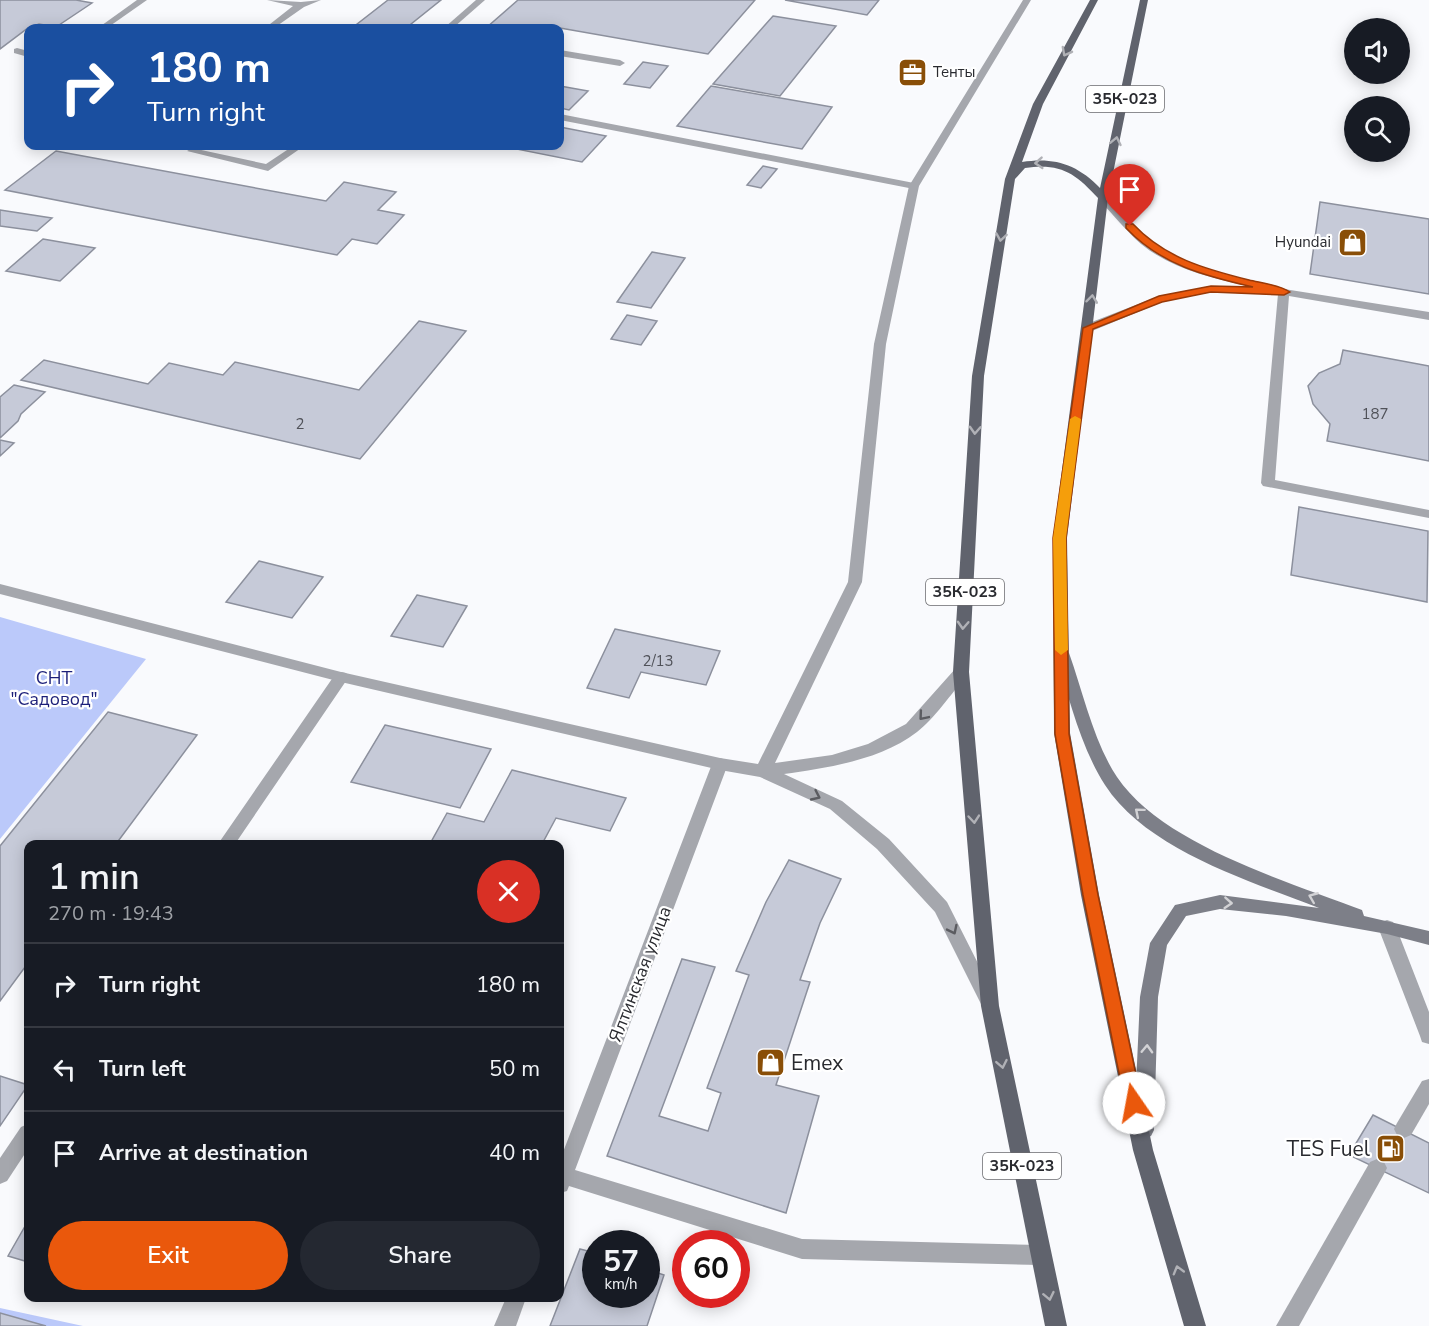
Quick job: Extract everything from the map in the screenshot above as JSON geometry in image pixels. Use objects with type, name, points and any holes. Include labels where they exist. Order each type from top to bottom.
[{"type":"main road","name":"35К-023","points":[[1056,1326],[990,1006],[961,672],[978,376],[1010,179],[1038,104],[1094,0]]},
{"type":"main road","name":"35К-023","points":[[1144,0],[1103,198],[1060,538],[1062,734],[1090,895],[1143,1149],[1195,1326]]},
{"type":"main road","points":[[1010,179],[1022,165],[1042,161],[1067,165],[1085,177],[1103,198]]},
{"type":"main road","points":[[1061,650],[1098,754],[1112,782],[1136,811],[1170,835],[1206,854],[1387,927]]},
{"type":"main road","points":[[1143,1149],[1149,997],[1159,943],[1181,910],[1220,902],[1286,909],[1387,927],[1429,938]]},
{"type":"street","points":[[108,24],[143,0]]},
{"type":"street","points":[[271,0],[301,5]]},
{"type":"street","points":[[275,24],[301,5],[317,0]]},
{"type":"street","points":[[453,24],[482,0]]},
{"type":"street","points":[[763,771],[855,582],[880,344],[914,186],[1028,0]]},
{"type":"street","points":[[17,51],[24,53]]},
{"type":"street","points":[[564,54],[620,63]]},
{"type":"street","points":[[564,118],[914,186]]},
{"type":"street","points":[[192,151],[268,168],[293,150]]},
{"type":"street","points":[[1103,198],[1143,240],[1161,253],[1198,271],[1284,292],[1429,316]]},
{"type":"street","points":[[1088,328],[1159,299],[1211,289],[1284,292]]},
{"type":"street","points":[[1284,292],[1268,483],[1429,514]]},
{"type":"street","points":[[0,589],[341,677],[720,764],[763,771],[836,805],[883,844],[941,907],[990,1006]]},
{"type":"street","points":[[763,771],[832,761],[874,748],[912,728],[961,672]]},
{"type":"street","points":[[229,840],[341,677]]},
{"type":"street","name":"Ялтинская улица","points":[[564,1172],[720,764]]},
{"type":"street","points":[[1387,927],[1429,1036]]},
{"type":"street","points":[[1404,1129],[1429,1087]]},
{"type":"street","points":[[0,1175],[24,1139]]},
{"type":"street","points":[[1287,1326],[1377,1168]]},
{"type":"street","points":[[564,1181],[802,1249],[1040,1255]]},
{"type":"street","points":[[505,1326],[514,1302]]},
{"type":"green space","name":"СНТ \"Садовод\"","points":[[0,617],[146,659],[0,839]]},
{"type":"green space","points":[[0,1308],[83,1326],[0,1326]]},
{"type":"building","points":[[0,0],[76,0],[92,3],[60,24],[24,24],[24,31],[0,49]]},
{"type":"building","points":[[388,0],[441,0],[411,24],[357,24]]},
{"type":"building","points":[[518,0],[755,0],[708,54],[564,29],[564,24],[491,24]]},
{"type":"building","points":[[785,0],[879,0],[867,15]]},
{"type":"building","points":[[773,16],[836,26],[780,96],[713,84]]},
{"type":"building","points":[[643,62],[668,66],[650,88],[624,84]]},
{"type":"building","points":[[711,86],[832,107],[802,149],[677,126]]},
{"type":"building","points":[[564,87],[588,91],[569,110],[564,109]]},
{"type":"building","points":[[564,128],[606,136],[582,162],[522,150],[564,150]]},
{"type":"building","points":[[56,151],[326,201],[344,182],[396,192],[378,210],[404,215],[377,244],[352,239],[337,255],[5,190]]},
{"type":"building","points":[[763,166],[777,169],[761,188],[747,185]]},
{"type":"building","points":[[1320,202],[1429,219],[1429,294],[1310,274]]},
{"type":"building","points":[[0,210],[52,218],[37,231],[0,226]]},
{"type":"building","points":[[43,239],[95,248],[60,281],[6,271]]},
{"type":"building","points":[[652,252],[685,258],[651,308],[617,302]]},
{"type":"building","points":[[627,315],[657,321],[641,345],[611,339]]},
{"type":"building","points":[[419,321],[466,331],[360,459],[21,380],[44,360],[148,384],[169,363],[223,375],[235,362],[359,390]]},
{"type":"building","points":[[1343,350],[1429,366],[1429,461],[1327,441],[1330,424],[1313,404],[1308,386],[1319,373],[1340,364]]},
{"type":"building","points":[[14,385],[45,392],[0,438],[0,397]]},
{"type":"building","points":[[0,440],[14,443],[0,456]]},
{"type":"building","points":[[1299,507],[1428,531],[1427,602],[1291,575]]},
{"type":"building","points":[[259,561],[323,577],[292,618],[226,602]]},
{"type":"building","points":[[417,595],[467,606],[443,647],[391,636]]},
{"type":"building","points":[[615,629],[720,651],[706,685],[641,672],[629,698],[587,688]]},
{"type":"building","points":[[108,712],[197,735],[119,840],[24,840],[24,968],[0,1001],[0,846]]},
{"type":"building","points":[[385,725],[491,749],[460,808],[351,782]]},
{"type":"building","points":[[512,770],[626,798],[610,831],[556,818],[544,840],[432,840],[447,813],[484,822]]},
{"type":"building","points":[[789,860],[841,879],[820,923],[800,980],[810,982],[776,1085],[819,1096],[786,1213],[607,1156],[682,959],[715,967],[659,1116],[708,1131],[721,1093],[707,1088],[749,975],[736,971],[766,902]]},
{"type":"building","points":[[0,1076],[24,1084],[24,1091],[0,1126]]},
{"type":"building","name":"TES Fuel","points":[[1373,1115],[1429,1143],[1429,1193],[1349,1155]]},
{"type":"building","points":[[24,1228],[24,1261],[8,1256]]},
{"type":"building","points":[[580,1249],[582,1250],[582,1308],[653,1308],[647,1326],[550,1326],[559,1302],[564,1302],[564,1290]]},
{"type":"building","points":[[660,1274],[664,1275],[660,1287]]},
{"type":"building","points":[[0,1313],[46,1326],[0,1326]]},
{"type":"slow traffic","points":[[1061,650],[1060,538],[1075,419]]},
{"type":"place","name":"Тенты","points":[[912,72]]},
{"type":"place","name":"Hyundai","points":[[1352,242]]},
{"type":"place","name":"Emex","points":[[770,1063]]},
{"type":"place","name":"TES Fuel","points":[[1391,1149]]},
{"type":"route","points":[[1130,226],[1143,240],[1161,253],[1198,271],[1284,292],[1211,289],[1159,299],[1088,328],[1060,538],[1062,734],[1090,895],[1134,1103]]}]
